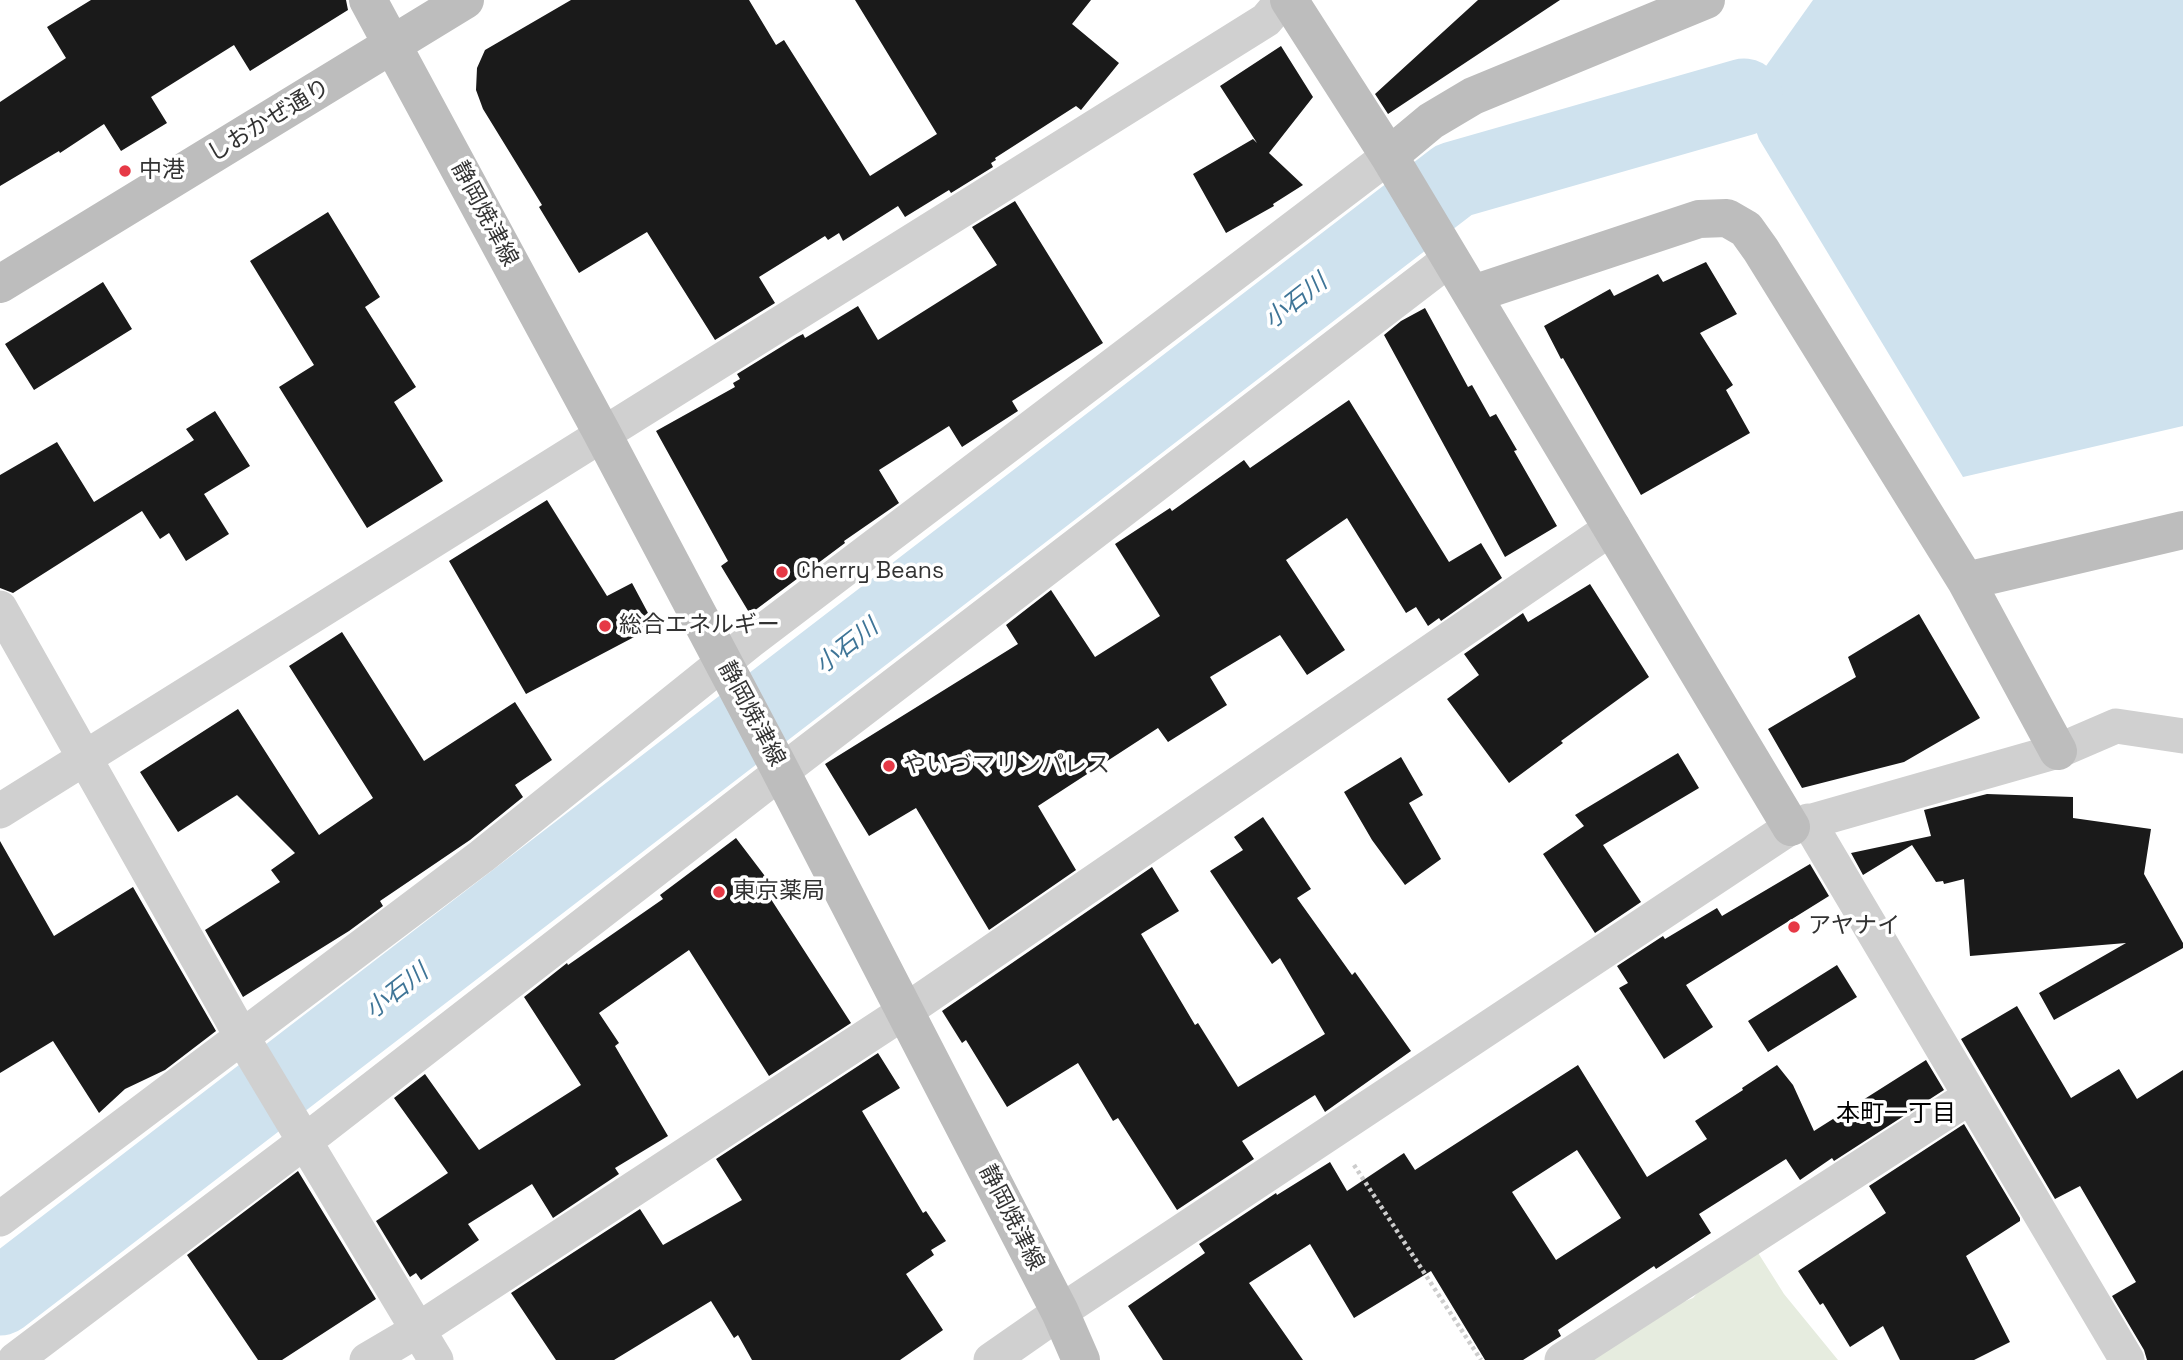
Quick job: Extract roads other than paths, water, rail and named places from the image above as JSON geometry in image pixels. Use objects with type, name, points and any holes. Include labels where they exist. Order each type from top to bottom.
[{"type":"street","name":"静岡焼津線","points":[[369,0],[779,767],[1060,1312],[1081,1360]]},
{"type":"street","name":"しおかぜ通り","points":[[0,284],[465,0]]},
{"type":"street","points":[[0,811],[1266,20],[1283,0]]},
{"type":"street","points":[[1289,0],[1448,252],[1612,527],[1970,1096],[2127,1360]]},
{"type":"street","points":[[0,1219],[245,1042],[726,667],[1393,164],[1431,121],[1473,96],[1706,0]]},
{"type":"street","points":[[1473,294],[1699,219],[1727,218],[1746,229],[1966,580],[2058,751]]},
{"type":"street","points":[[15,1360],[1448,252]]},
{"type":"street","points":[[367,1360],[418,1330],[904,1012],[1612,527]]},
{"type":"street","points":[[1966,580],[2183,530]]},
{"type":"street","points":[[0,608],[245,1042],[436,1360]]},
{"type":"street","points":[[991,1360],[1800,824],[2058,751],[2116,726],[2183,736]]},
{"type":"street","points":[[1562,1360],[1970,1096]]},
{"type":"water","points":[[1813,0],[2183,0],[2183,426],[1963,477],[1759,139],[1744,97]]},
{"type":"waterway","name":"小石川","points":[[0,1297],[1454,180],[1744,97]]},
{"type":"place","name":"中港","points":[[125,171]]},
{"type":"place","name":"Cherry Beans","points":[[782,572]]},
{"type":"place","name":"総合エネルギー","points":[[605,626]]},
{"type":"place","name":"やいづマリンパレス","points":[[889,766]]},
{"type":"place","name":"東京薬局","points":[[719,892]]},
{"type":"place","name":"アヤナイ","points":[[1794,927]]},
{"type":"district","name":"本町一丁目","points":[[1896,1114]]}]
